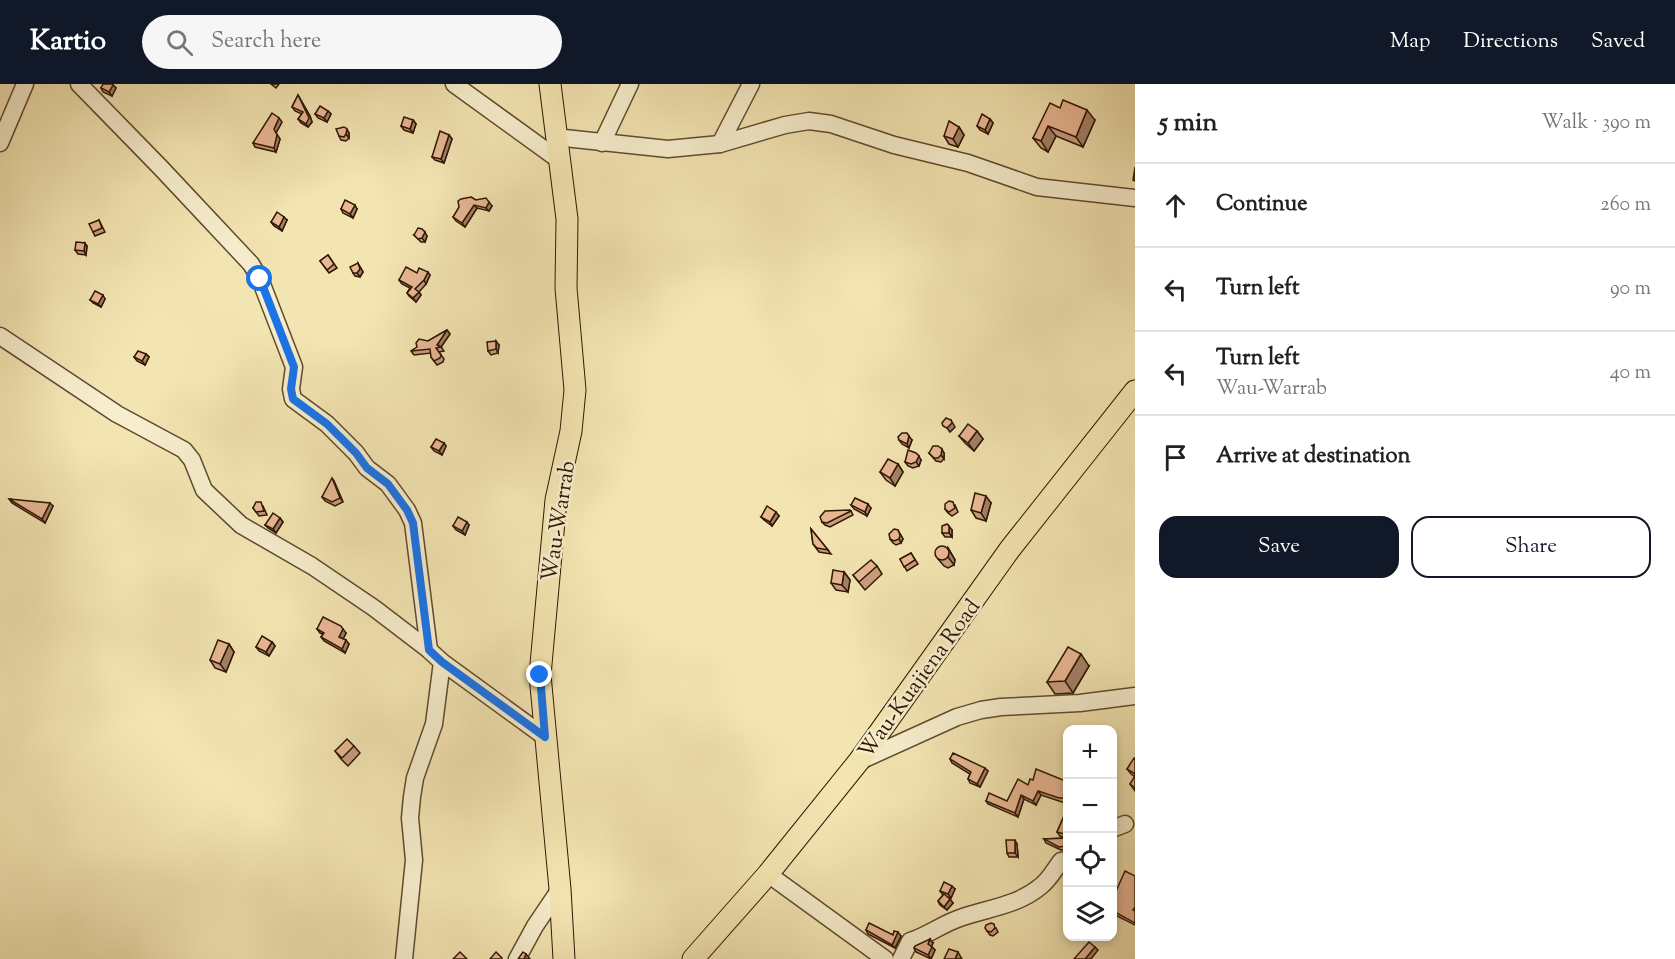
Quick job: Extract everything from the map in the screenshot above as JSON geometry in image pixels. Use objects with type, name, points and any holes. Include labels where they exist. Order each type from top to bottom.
[{"type":"main road","name":"Wau-Warrab","points":[[550,84],[567,219],[566,288],[575,390],[570,441],[556,500],[541,647],[541,700],[561,889],[564,959]]},
{"type":"main road","name":"Wau-Kuajiena Road","points":[[693,959],[768,874],[859,761],[1010,549],[1135,391]]},
{"type":"street","points":[[0,143],[25,84]]},
{"type":"street","points":[[79,84],[251,264],[260,279],[294,367],[291,389],[293,399],[334,431],[367,468],[388,484],[407,510],[413,523],[429,650]]},
{"type":"street","points":[[454,84],[559,159]]},
{"type":"street","points":[[602,143],[630,84]]},
{"type":"street","points":[[720,144],[751,84]]},
{"type":"street","points":[[555,138],[668,149],[720,144],[785,125],[809,121],[831,124],[894,145],[968,163],[1037,187],[1132,202]]},
{"type":"street","points":[[0,336],[117,414],[184,450],[192,460],[204,490],[240,525],[312,566],[374,608],[442,662],[545,737]]},
{"type":"street","points":[[404,959],[414,860],[410,818],[412,797],[415,778],[434,724],[442,662]]},
{"type":"street","points":[[859,761],[957,717],[981,710],[1080,703],[1135,696]]},
{"type":"street","points":[[901,959],[910,941],[920,938],[933,929],[961,917],[997,909],[1015,902],[1042,886],[1063,861]]},
{"type":"street","points":[[768,874],[879,957]]},
{"type":"street","points":[[517,959],[535,926],[561,889]]},
{"type":"building","points":[[103,84],[113,85],[109,92],[101,88]]},
{"type":"building","points":[[298,95],[309,118],[306,124],[298,119],[303,112],[292,107]]},
{"type":"building","points":[[1063,100],[1087,110],[1076,137],[1048,126],[1041,141],[1033,138],[1050,103],[1060,108]]},
{"type":"building","points":[[320,106],[328,111],[324,118],[315,114]]},
{"type":"building","points":[[272,113],[279,118],[274,129],[277,135],[274,148],[253,143]]},
{"type":"building","points":[[982,114],[990,119],[985,130],[977,126]]},
{"type":"building","points":[[404,117],[413,120],[410,129],[401,126]]},
{"type":"building","points":[[949,121],[959,127],[953,139],[944,136]]},
{"type":"building","points":[[344,127],[347,129],[346,134],[344,137],[339,136],[336,129]]},
{"type":"building","points":[[440,131],[449,135],[441,159],[432,157]]},
{"type":"building","points":[[471,197],[476,200],[486,198],[489,202],[486,208],[474,205],[462,223],[453,217],[459,207],[458,201]]},
{"type":"building","points":[[345,200],[355,205],[350,214],[341,209]]},
{"type":"building","points":[[277,212],[284,217],[279,227],[271,222]]},
{"type":"building","points":[[99,220],[102,228],[93,232],[89,224]]},
{"type":"building","points":[[418,228],[425,232],[422,238],[418,239],[414,235]]},
{"type":"building","points":[[76,242],[85,243],[84,251],[75,250]]},
{"type":"building","points":[[328,255],[334,264],[327,270],[320,261]]},
{"type":"building","points":[[358,263],[360,269],[357,273],[353,273],[350,267]]},
{"type":"building","points":[[406,267],[417,273],[419,268],[428,272],[415,289],[419,292],[413,298],[407,293],[412,287],[399,280]]},
{"type":"building","points":[[95,291],[103,295],[98,304],[90,300]]},
{"type":"building","points":[[447,330],[437,345],[441,347],[436,348],[441,355],[440,358],[434,361],[430,349],[411,351],[417,347],[416,343],[419,339],[428,341]]},
{"type":"building","points":[[496,341],[496,349],[488,351],[487,342]]},
{"type":"building","points":[[138,351],[146,354],[142,361],[134,357]]},
{"type":"building","points":[[946,418],[952,423],[947,428],[942,423]]},
{"type":"building","points":[[968,424],[977,431],[968,443],[959,436]]},
{"type":"building","points":[[902,433],[907,433],[909,436],[907,444],[899,440],[898,437]]},
{"type":"building","points":[[436,439],[444,443],[439,451],[431,447]]},
{"type":"building","points":[[933,446],[942,449],[938,458],[934,458],[929,453]]},
{"type":"building","points":[[908,450],[919,456],[916,462],[911,464],[905,462]]},
{"type":"building","points":[[888,459],[898,464],[890,478],[880,472]]},
{"type":"building","points":[[332,478],[340,498],[332,502],[322,497]]},
{"type":"building","points":[[975,493],[986,496],[981,513],[971,510]]},
{"type":"building","points":[[855,498],[868,504],[865,512],[851,505]]},
{"type":"building","points":[[9,499],[50,503],[42,519]]},
{"type":"building","points":[[949,501],[953,502],[955,508],[949,512],[945,509],[945,504]]},
{"type":"building","points":[[256,502],[261,502],[264,511],[256,512],[253,508]]},
{"type":"building","points":[[767,506],[776,512],[770,522],[761,517]]},
{"type":"building","points":[[850,510],[827,523],[822,522],[820,517],[825,511]]},
{"type":"building","points":[[273,513],[280,518],[273,529],[265,525]]},
{"type":"building","points":[[458,517],[467,522],[462,531],[453,526]]},
{"type":"building","points":[[947,524],[949,533],[942,533],[942,526]]},
{"type":"building","points":[[811,529],[828,550],[817,548],[813,544]]},
{"type":"building","points":[[894,529],[898,530],[900,535],[899,539],[894,541],[890,539],[889,534]]},
{"type":"building","points":[[942,546],[947,548],[949,553],[947,558],[942,560],[937,558],[935,553],[937,548]]},
{"type":"building","points":[[911,553],[915,560],[904,567],[900,559]]},
{"type":"building","points":[[871,560],[877,566],[859,582],[853,575]]},
{"type":"building","points":[[833,570],[844,572],[842,585],[831,583]]},
{"type":"building","points":[[323,617],[343,629],[339,637],[346,640],[342,649],[321,637],[324,633],[317,629]]},
{"type":"building","points":[[262,636],[272,642],[266,652],[256,647]]},
{"type":"building","points":[[218,640],[229,644],[220,664],[210,660]]},
{"type":"building","points":[[1068,647],[1081,654],[1065,681],[1047,682]]},
{"type":"building","points":[[347,739],[354,746],[342,758],[335,751]]},
{"type":"building","points":[[953,753],[985,768],[977,784],[968,779],[971,772],[950,759]]},
{"type":"building","points":[[1135,758],[1135,774],[1127,769]]},
{"type":"building","points":[[1036,769],[1063,780],[1063,798],[1038,791],[1033,801],[1021,795],[1015,813],[986,801],[989,793],[1007,801],[1018,779],[1028,785],[1030,779],[1033,780]]},
{"type":"building","points":[[1135,776],[1135,788],[1130,784]]},
{"type":"building","points":[[1063,818],[1063,834],[1057,832]]},
{"type":"building","points":[[1063,838],[1063,846],[1059,847],[1044,839]]},
{"type":"building","points":[[1006,840],[1015,840],[1015,853],[1007,853]]},
{"type":"building","points":[[1125,871],[1135,876],[1135,907],[1133,910],[1135,911],[1135,923],[1117,913],[1117,889]]},
{"type":"building","points":[[944,882],[952,886],[948,894],[940,891]]},
{"type":"building","points":[[944,894],[950,899],[944,907],[938,901]]},
{"type":"building","points":[[869,923],[893,935],[894,931],[898,932],[892,945],[866,930]]},
{"type":"building","points":[[991,923],[995,928],[991,932],[985,928]]},
{"type":"building","points":[[930,939],[928,944],[932,947],[928,955],[914,948],[915,946]]},
{"type":"building","points":[[1089,942],[1095,947],[1085,959],[1074,959]]},
{"type":"building","points":[[949,949],[958,952],[955,959],[944,959]]},
{"type":"building","points":[[460,952],[467,959],[453,959]]},
{"type":"building","points":[[496,952],[502,958],[490,959]]},
{"type":"building","points":[[523,952],[526,954],[524,959],[518,959]]},
{"type":"route","points":[[260,279],[294,367],[291,389],[293,399],[327,424],[356,453],[367,468],[388,484],[407,510],[413,523],[429,650],[545,737],[540,675]]}]
